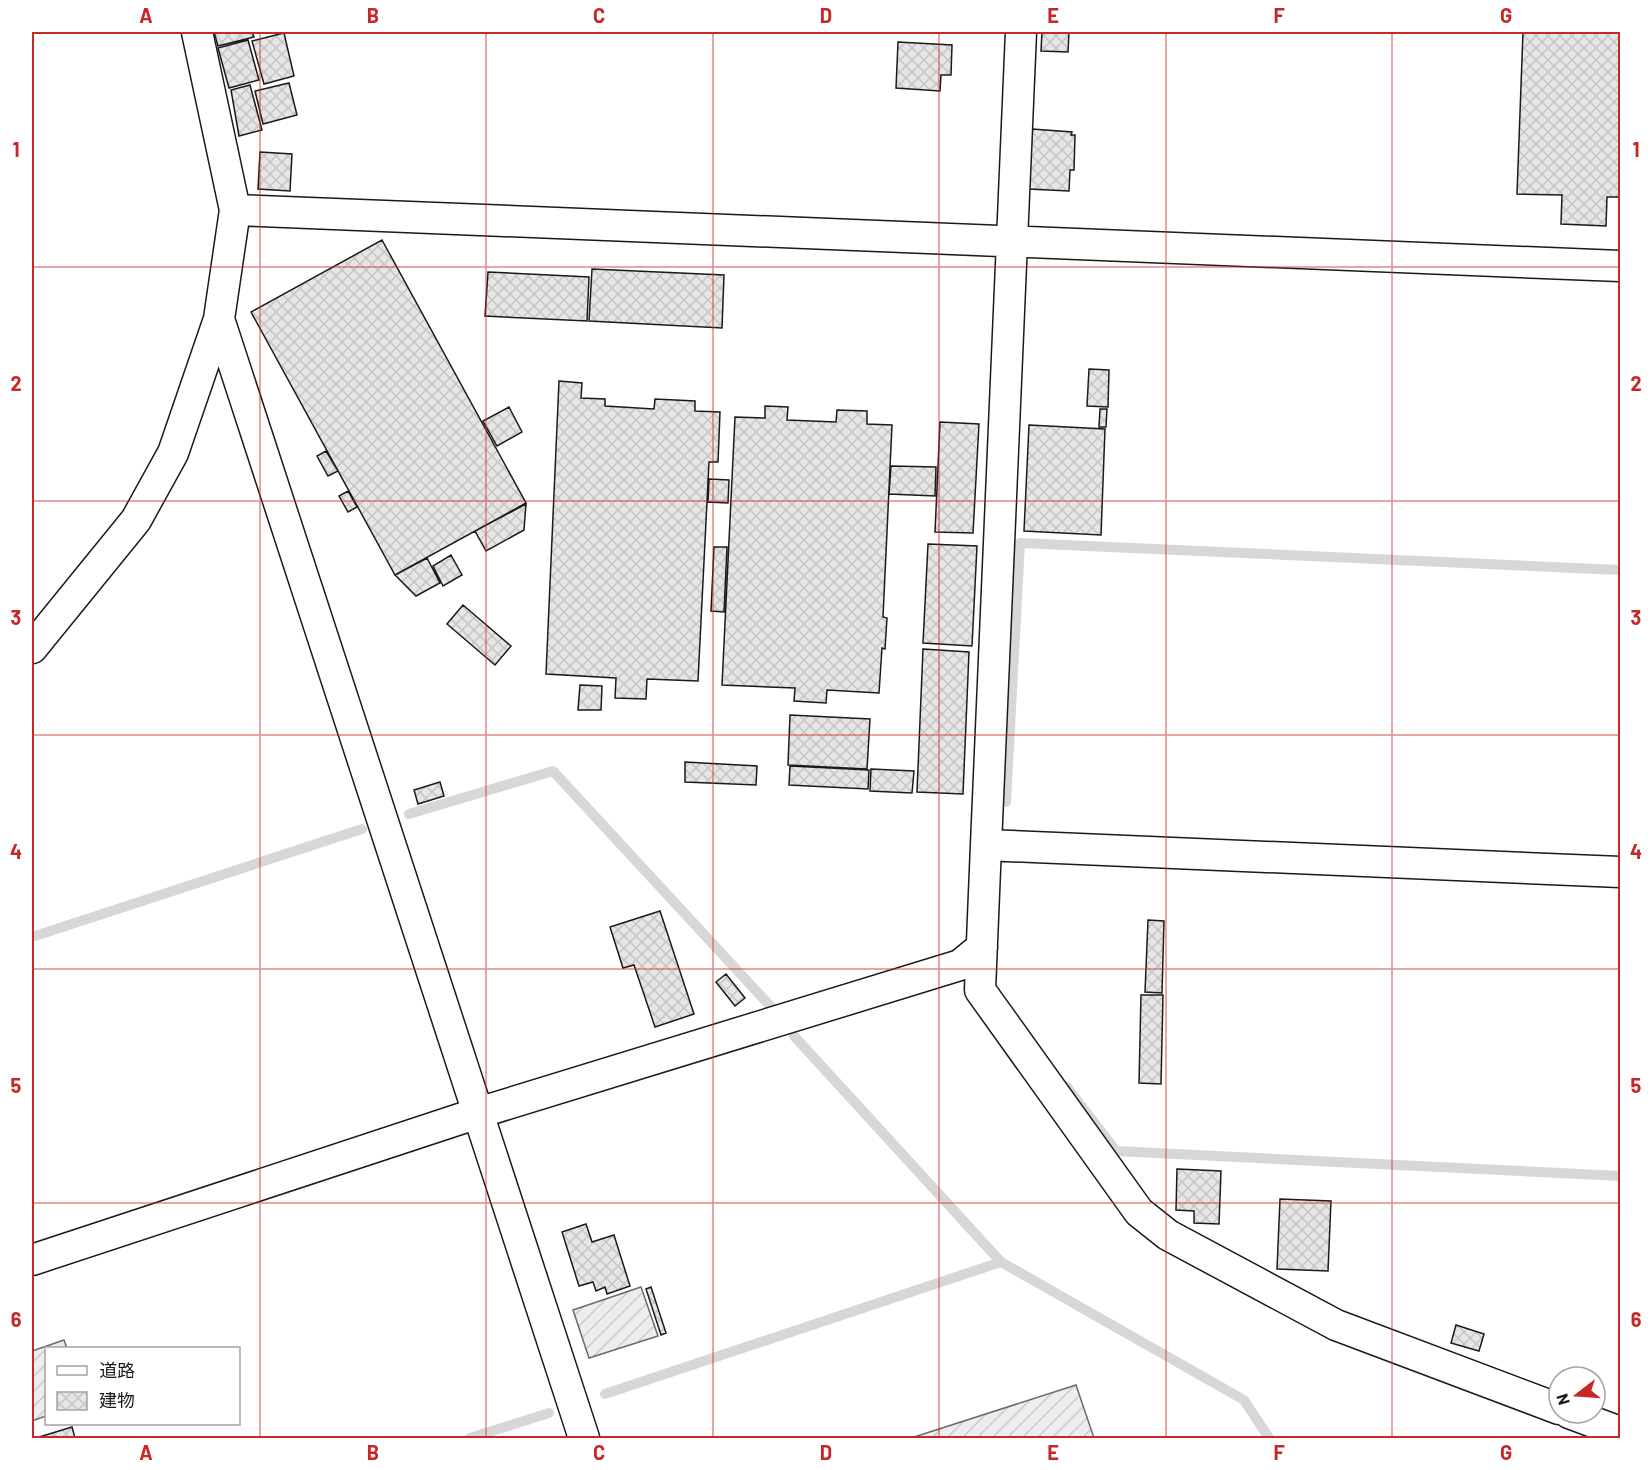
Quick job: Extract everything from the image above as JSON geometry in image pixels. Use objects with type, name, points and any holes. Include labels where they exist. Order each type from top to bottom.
[{"type":"street","points":[[32,648],[141,510],[173,453],[219,319],[235,210],[197,32]]},
{"type":"street","points":[[1021,32],[980,990],[1139,1212],[1168,1234],[1336,1325],[1547,1404]]},
{"type":"street","points":[[235,210],[1620,266]]},
{"type":"street","points":[[219,319],[584,1438]]},
{"type":"street","points":[[986,845],[1620,873]]},
{"type":"street","points":[[32,1260],[478,1113],[960,965],[981,947]]},
{"type":"street","points":[[1601,1425],[1620,1432]]},
{"type":"shaded area","points":[[641,1287],[658,1336],[589,1358],[573,1310]]},
{"type":"shaded area","points":[[64,1340],[67,1347],[45,1347],[45,1416],[32,1421],[32,1351]]},
{"type":"shaded area","points":[[1076,1385],[1094,1438],[911,1438]]},
{"type":"building","points":[[214,32],[252,32],[254,37],[218,46]]},
{"type":"building","points":[[1042,32],[1069,32],[1068,52],[1041,51]]},
{"type":"building","points":[[1523,32],[1620,32],[1620,197],[1607,197],[1606,226],[1561,224],[1562,195],[1517,194]]},
{"type":"building","points":[[284,33],[294,76],[264,84],[252,41]]},
{"type":"building","points":[[248,40],[259,80],[229,88],[218,48]]},
{"type":"building","points":[[898,42],[952,45],[951,75],[941,75],[940,91],[896,88]]},
{"type":"building","points":[[289,83],[297,115],[263,124],[255,91]]},
{"type":"building","points":[[250,85],[262,130],[239,136],[231,90]]},
{"type":"building","points":[[1032,129],[1072,132],[1071,135],[1075,135],[1074,170],[1070,170],[1069,191],[1029,189]]},
{"type":"building","points":[[260,152],[292,154],[290,191],[258,189]]},
{"type":"building","points":[[382,240],[526,503],[395,575],[251,312]]},
{"type":"building","points":[[592,269],[724,275],[722,328],[589,321]]},
{"type":"building","points":[[488,272],[589,277],[587,321],[485,316]]},
{"type":"building","points":[[1089,369],[1109,370],[1108,407],[1087,406]]},
{"type":"building","points":[[559,381],[582,383],[581,398],[605,399],[605,406],[654,409],[655,399],[695,401],[695,411],[720,412],[718,462],[709,462],[698,681],[647,679],[646,699],[615,698],[616,678],[546,674]]},
{"type":"building","points":[[765,406],[788,407],[787,420],[836,422],[837,410],[867,411],[867,424],[892,425],[883,617],[887,618],[879,693],[827,690],[826,703],[794,701],[795,688],[722,685],[735,417],[765,418]]},
{"type":"building","points":[[509,407],[522,432],[497,446],[483,421]]},
{"type":"building","points":[[1100,409],[1107,409],[1106,427],[1099,427]]},
{"type":"building","points":[[940,422],[979,424],[973,533],[935,532]]},
{"type":"building","points":[[1029,425],[1105,429],[1101,535],[1024,531]]},
{"type":"building","points":[[326,451],[338,471],[328,476],[317,456]]},
{"type":"building","points":[[891,466],[936,467],[935,496],[889,494]]},
{"type":"building","points":[[709,479],[729,480],[728,503],[708,502]]},
{"type":"building","points":[[348,491],[357,507],[348,512],[339,496]]},
{"type":"building","points":[[526,504],[524,530],[486,551],[475,531]]},
{"type":"building","points":[[928,544],[977,546],[972,646],[923,643]]},
{"type":"building","points":[[714,547],[727,547],[724,612],[711,611]]},
{"type":"building","points":[[451,555],[462,575],[443,586],[433,566]]},
{"type":"building","points":[[427,558],[440,583],[416,596],[395,575]]},
{"type":"building","points":[[463,605],[511,646],[495,665],[447,624]]},
{"type":"building","points":[[923,649],[969,652],[963,794],[917,792]]},
{"type":"building","points":[[580,685],[602,686],[601,710],[578,710]]},
{"type":"building","points":[[790,715],[870,719],[867,769],[788,765]]},
{"type":"building","points":[[685,762],[757,766],[756,785],[685,782]]},
{"type":"building","points":[[790,766],[869,770],[868,789],[789,785]]},
{"type":"building","points":[[871,769],[914,771],[912,793],[870,791]]},
{"type":"building","points":[[440,782],[444,796],[418,804],[414,790]]},
{"type":"building","points":[[660,911],[694,1014],[655,1027],[634,965],[623,968],[610,927]]},
{"type":"building","points":[[1148,920],[1164,921],[1162,993],[1145,992]]},
{"type":"building","points":[[726,974],[745,998],[735,1006],[716,982]]},
{"type":"building","points":[[1141,995],[1163,995],[1161,1084],[1139,1083]]},
{"type":"building","points":[[1177,1169],[1221,1171],[1219,1224],[1194,1223],[1194,1211],[1176,1210]]},
{"type":"building","points":[[1280,1199],[1331,1201],[1328,1271],[1277,1269]]},
{"type":"building","points":[[586,1224],[592,1242],[614,1235],[630,1286],[607,1294],[605,1287],[596,1291],[593,1282],[579,1286],[562,1232]]},
{"type":"building","points":[[651,1287],[666,1333],[661,1335],[646,1289]]},
{"type":"building","points":[[1456,1325],[1484,1334],[1479,1351],[1451,1343]]},
{"type":"building","points":[[72,1427],[75,1438],[36,1438]]},
{"type":"waterway","points":[[1006,802],[1020,543],[1620,570]]},
{"type":"waterway","points":[[409,814],[553,771],[772,1008]]},
{"type":"waterway","points":[[32,937],[362,829]]},
{"type":"waterway","points":[[794,1036],[1001,1262],[1244,1400],[1269,1438]]},
{"type":"waterway","points":[[1067,1087],[1116,1151],[1620,1176]]},
{"type":"waterway","points":[[605,1394],[1001,1262]]},
{"type":"waterway","points":[[470,1438],[549,1413]]}]
